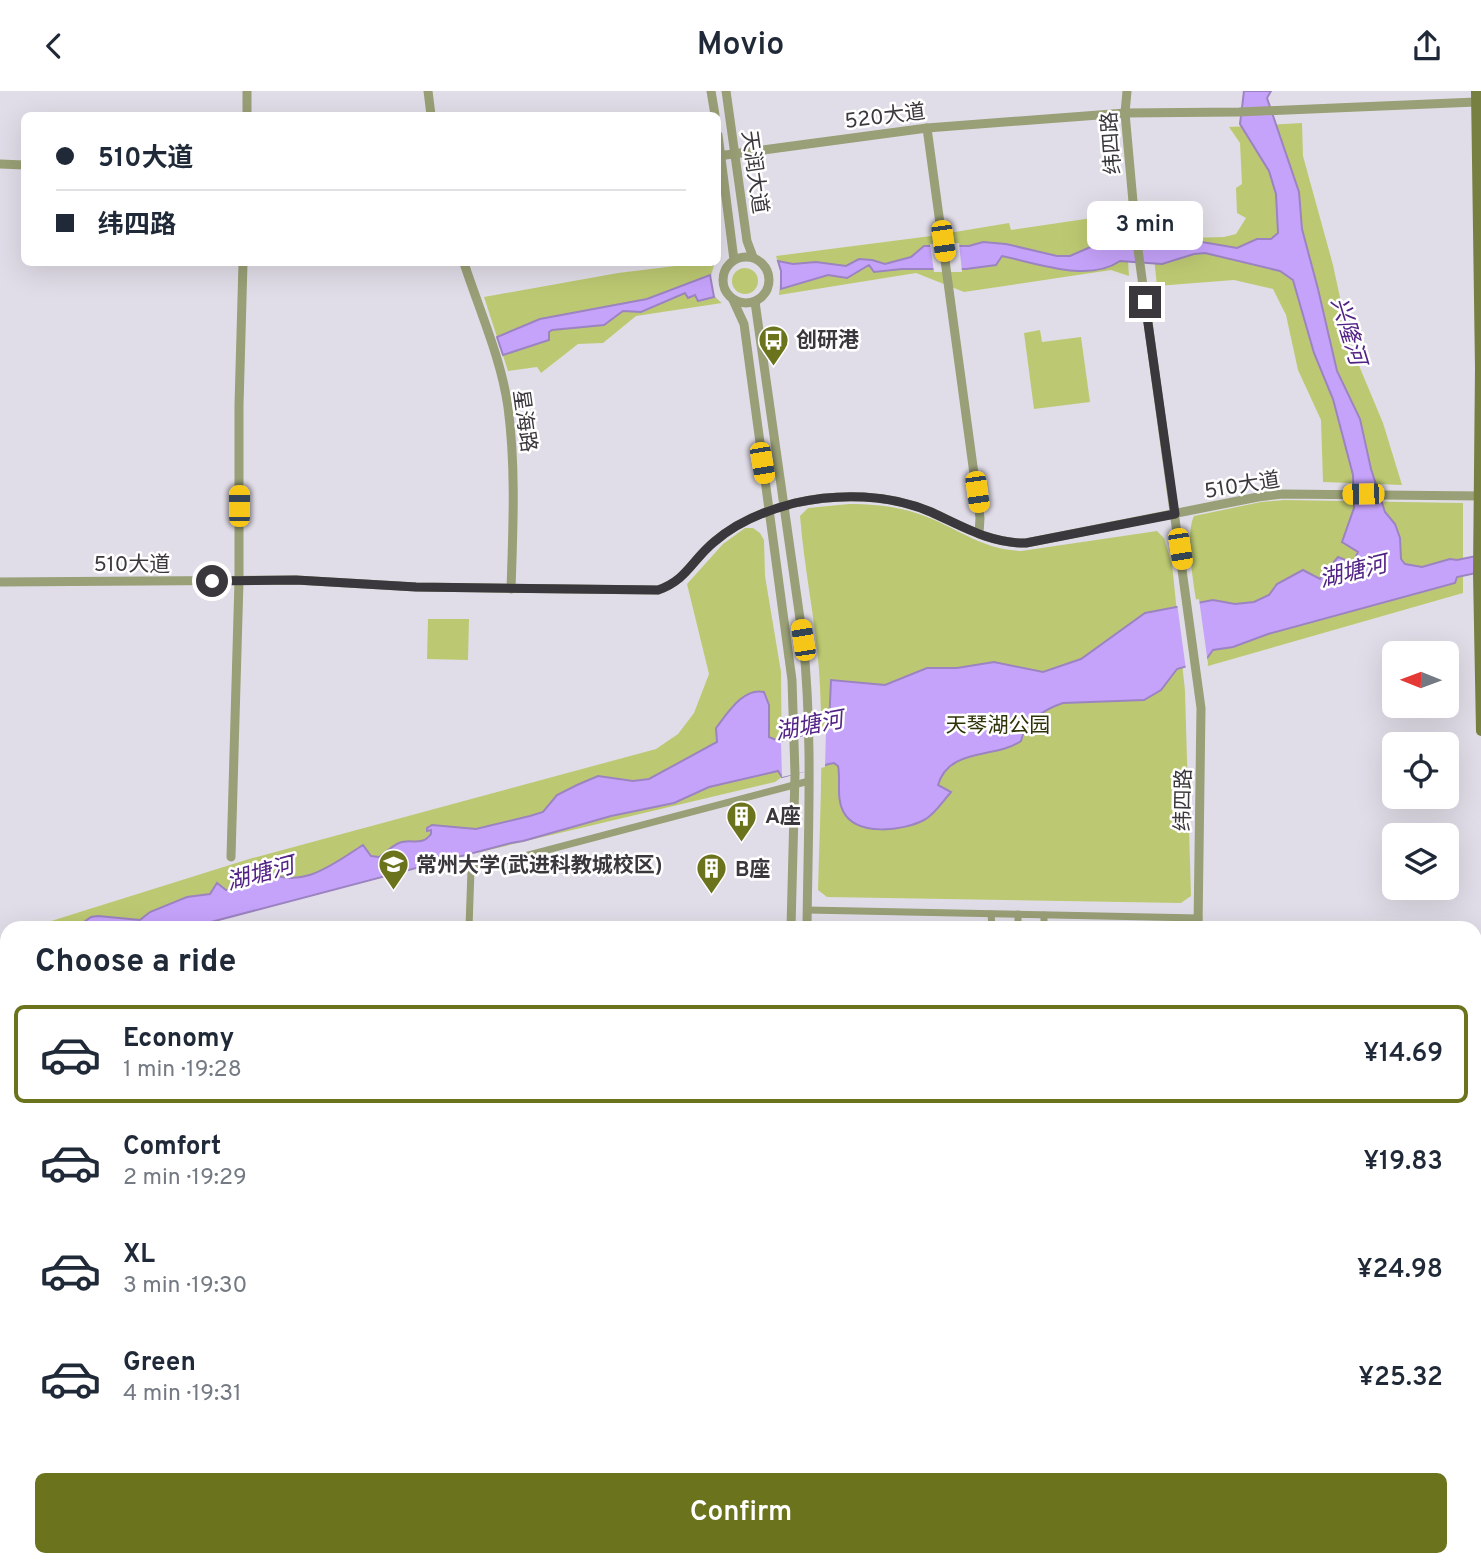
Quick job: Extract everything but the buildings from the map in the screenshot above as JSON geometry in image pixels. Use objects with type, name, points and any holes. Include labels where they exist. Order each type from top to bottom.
[{"type":"main road","points":[[1476,96],[1481,731]]},
{"type":"street","points":[[247,91],[247,112]]},
{"type":"street","points":[[428,91],[431,112]]},
{"type":"street","name":"天润大道","points":[[711,91],[714,112]]},
{"type":"street","name":"天润大道","points":[[726,91],[747,241],[753,257],[764,265],[770,278],[766,293],[755,302]]},
{"type":"street","name":"纬四路","points":[[1127,91],[1125,113],[1136,235],[1202,708],[1199,921]]},
{"type":"street","name":"520大道","points":[[721,155],[927,128],[1125,113],[1240,112],[1476,96]]},
{"type":"street","points":[[927,128],[981,518],[979,534]]},
{"type":"street","points":[[0,163],[21,165]]},
{"type":"street","name":"天润大道","points":[[721,169],[734,260],[728,265],[723,280],[744,324],[788,646],[795,736],[795,779]]},
{"type":"street","points":[[734,260],[753,257]]},
{"type":"street","points":[[231,857],[239,581],[239,405],[243,266]]},
{"type":"street","name":"星海路","points":[[465,266],[508,404],[513,467],[511,589]]},
{"type":"street","points":[[733,300],[748,304],[755,302],[803,640],[810,730],[807,921]]},
{"type":"street","name":"510大道","points":[[0,582],[296,580],[416,587],[658,590],[679,580],[712,543],[757,516],[784,507],[852,496],[876,498],[928,510],[979,534],[1009,544],[1282,494],[1480,496]]},
{"type":"street","points":[[469,921],[471,870],[795,779],[809,781]]},
{"type":"street","points":[[791,921],[795,779]]},
{"type":"street","points":[[807,910],[1018,914],[1160,921]]},
{"type":"street","points":[[991,914],[992,921]]},
{"type":"street","points":[[1018,914],[1018,921]]},
{"type":"street","points":[[1044,915],[1044,921]]},
{"type":"green space","points":[[1302,123],[1303,156],[1333,265],[1350,344],[1383,423],[1402,485],[1323,482],[1321,420],[1298,370],[1286,315],[1273,289],[1234,280],[1157,286],[1152,239],[1224,237],[1236,234],[1246,218],[1237,213],[1236,188],[1242,184],[1240,143],[1229,127]]},
{"type":"green space","points":[[1112,215],[1113,221],[1125,218],[1129,276],[1111,270],[964,292],[916,273],[779,295],[781,271],[776,256],[1009,223],[1011,230]]},
{"type":"green space","points":[[675,266],[714,266],[711,274],[712,289],[722,303],[636,316],[603,343],[578,344],[541,373],[537,367],[508,371],[484,297],[618,273]]},
{"type":"green space","points":[[745,268],[754,272],[758,281],[754,290],[745,294],[736,290],[732,281],[736,272]]},
{"type":"green space","points":[[1040,330],[1042,342],[1081,337],[1090,402],[1034,409],[1024,333]]},
{"type":"green space","points":[[1284,500],[1463,503],[1463,593],[1208,666],[1191,566],[1191,529],[1194,516]]},
{"type":"green space","name":"天琴湖公园","points":[[849,504],[910,511],[980,542],[1021,551],[1157,531],[1164,538],[1172,564],[1185,691],[1191,896],[1181,903],[827,897],[818,890],[820,697],[800,516],[808,508]]},
{"type":"green space","points":[[745,528],[753,528],[764,540],[765,576],[781,672],[782,777],[775,782],[459,857],[217,921],[51,921],[249,859],[656,749],[678,734],[694,713],[709,674],[687,584],[723,544]]},
{"type":"green space","points":[[428,619],[469,619],[468,660],[427,659]]},
{"type":"water","name":"湖塘河","points":[[1244,91],[1271,91],[1267,98],[1299,192],[1302,229],[1337,371],[1360,419],[1371,469],[1385,512],[1395,524],[1400,538],[1401,559],[1405,564],[1422,567],[1450,559],[1481,555],[1481,572],[1457,577],[1455,583],[1268,634],[1233,647],[1213,650],[1205,661],[1177,669],[1161,690],[1144,700],[1063,703],[1056,706],[1031,722],[1021,741],[1010,747],[962,759],[952,765],[938,785],[951,792],[928,818],[904,827],[869,828],[849,819],[841,806],[838,766],[834,763],[782,777],[778,771],[709,787],[674,803],[611,816],[215,921],[85,921],[98,916],[140,920],[150,912],[187,897],[210,894],[217,883],[226,890],[234,890],[242,882],[255,881],[260,872],[291,878],[304,877],[328,867],[363,845],[371,856],[379,857],[399,843],[424,840],[431,834],[431,830],[427,831],[427,828],[432,825],[476,829],[530,816],[543,812],[557,795],[598,776],[633,781],[649,779],[717,742],[716,728],[730,709],[742,698],[756,692],[764,692],[769,705],[769,737],[781,742],[826,730],[829,725],[831,680],[885,685],[927,668],[957,668],[994,662],[1043,672],[1081,659],[1145,613],[1213,600],[1235,604],[1254,602],[1269,595],[1277,584],[1303,570],[1320,579],[1338,557],[1353,563],[1358,552],[1342,542],[1354,508],[1353,475],[1333,399],[1314,353],[1293,280],[1280,271],[1205,253],[1162,264],[1120,261],[1107,267],[1078,271],[1002,256],[996,265],[966,269],[874,272],[869,265],[847,278],[828,275],[781,289],[778,261],[846,266],[859,259],[885,264],[911,257],[924,246],[969,246],[983,242],[1070,256],[1118,235],[1165,248],[1202,242],[1237,248],[1257,239],[1271,239],[1278,233],[1276,194],[1269,171],[1240,124]]},
{"type":"water","points":[[710,275],[714,297],[698,301],[695,295],[688,298],[685,293],[641,312],[623,311],[604,325],[552,330],[549,332],[549,340],[503,355],[497,337],[540,319],[647,299]]},
{"type":"pier","points":[[959,243],[962,272],[934,272],[930,244]]},
{"type":"pier","points":[[1199,599],[1208,664],[1186,670],[1177,603]]},
{"type":"pier","points":[[826,730],[825,767],[782,777],[781,742]]},
{"type":"place","name":"创研港","points":[[773,367]]},
{"type":"place","name":"A座","points":[[742,843]]},
{"type":"place","name":"常州大学(武进科教城校区)","points":[[393,892]]},
{"type":"place","name":"B座","points":[[712,896]]},
{"type":"route","points":[[212,581],[296,580],[416,587],[658,590],[679,580],[712,543],[757,516],[795,503],[852,496],[898,502],[928,510],[979,534],[1009,544],[1175,514],[1145,302]]},
{"type":"water label","name":"兴隆河","points":[[1349,331]]}]
